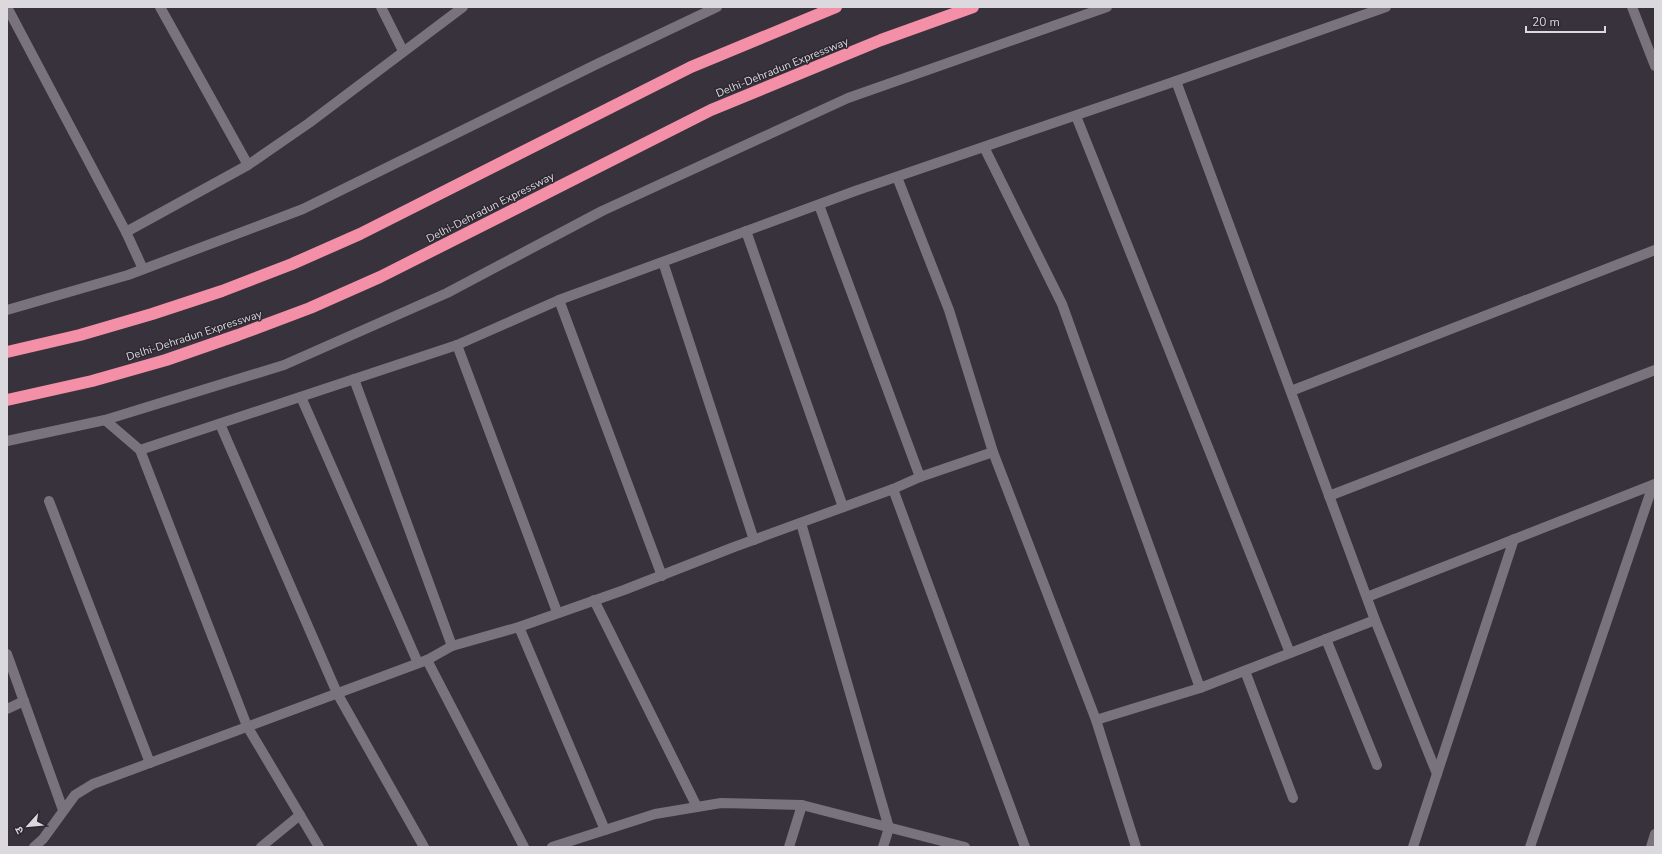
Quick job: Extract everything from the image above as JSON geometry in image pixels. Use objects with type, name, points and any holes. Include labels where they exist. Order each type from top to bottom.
[{"type":"highway","points":[[7,352],[80,335],[152,314],[222,291],[292,264],[360,234],[691,67],[836,7]]},
{"type":"highway","name":"Delhi-Dehradun Expressway","points":[[7,400],[92,381],[166,360],[310,308],[387,274],[711,110],[882,40],[973,7]]},
{"type":"street","points":[[7,7],[144,269]]},
{"type":"street","points":[[160,7],[248,165]]},
{"type":"street","points":[[381,7],[404,52]]},
{"type":"street","points":[[126,232],[248,165],[309,123],[463,7]]},
{"type":"street","points":[[7,310],[128,275],[303,209],[590,67],[717,7]]},
{"type":"street","points":[[7,441],[105,420],[284,365],[447,293],[602,211],[848,98],[1107,7]]},
{"type":"street","points":[[140,450],[457,345],[559,300],[746,231],[1386,7]]},
{"type":"street","points":[[1632,7],[1655,66]]},
{"type":"street","points":[[1176,81],[1375,620],[1437,774]]},
{"type":"street","points":[[1076,116],[1290,653]]},
{"type":"street","points":[[984,147],[1062,304],[1200,688]]},
{"type":"street","points":[[897,177],[949,310],[993,452],[1096,720],[1136,847]]},
{"type":"street","points":[[819,205],[920,478]]},
{"type":"street","points":[[746,231],[843,507]]},
{"type":"street","points":[[1291,391],[1655,250]]},
{"type":"street","points":[[663,262],[754,540]]},
{"type":"street","points":[[559,300],[662,576]]},
{"type":"street","points":[[457,345],[557,612]]},
{"type":"street","points":[[1329,496],[1655,370]]},
{"type":"street","points":[[354,379],[452,646]]},
{"type":"street","points":[[301,397],[423,662],[524,847]]},
{"type":"street","points":[[105,420],[140,450],[247,726],[319,847]]},
{"type":"street","points":[[220,424],[337,693],[424,847]]},
{"type":"street","points":[[34,847],[43,838],[63,810],[76,796],[93,784],[423,662],[452,646],[519,627],[557,612],[662,576],[801,522],[993,452]]},
{"type":"street","points":[[1367,597],[1654,484]]},
{"type":"street","points":[[1530,847],[1654,484]]},
{"type":"street","points":[[893,489],[1024,847]]},
{"type":"street","points":[[49,501],[150,763]]},
{"type":"street","points":[[801,522],[889,828],[883,847]]},
{"type":"street","points":[[1413,847],[1514,539]]},
{"type":"street","points":[[594,600],[697,807]]},
{"type":"street","points":[[1096,720],[1200,688],[1375,620]]},
{"type":"street","points":[[519,627],[605,830]]},
{"type":"street","points":[[1326,639],[1376,765]]},
{"type":"street","points":[[7,654],[63,810]]},
{"type":"street","points":[[1245,670],[1293,798]]},
{"type":"street","points":[[7,709],[24,701]]},
{"type":"street","points":[[552,847],[655,814],[722,803],[802,805],[958,846]]},
{"type":"street","points":[[789,847],[802,805]]},
{"type":"street","points":[[261,847],[300,815]]},
{"type":"street","points":[[1651,847],[1655,834]]}]
